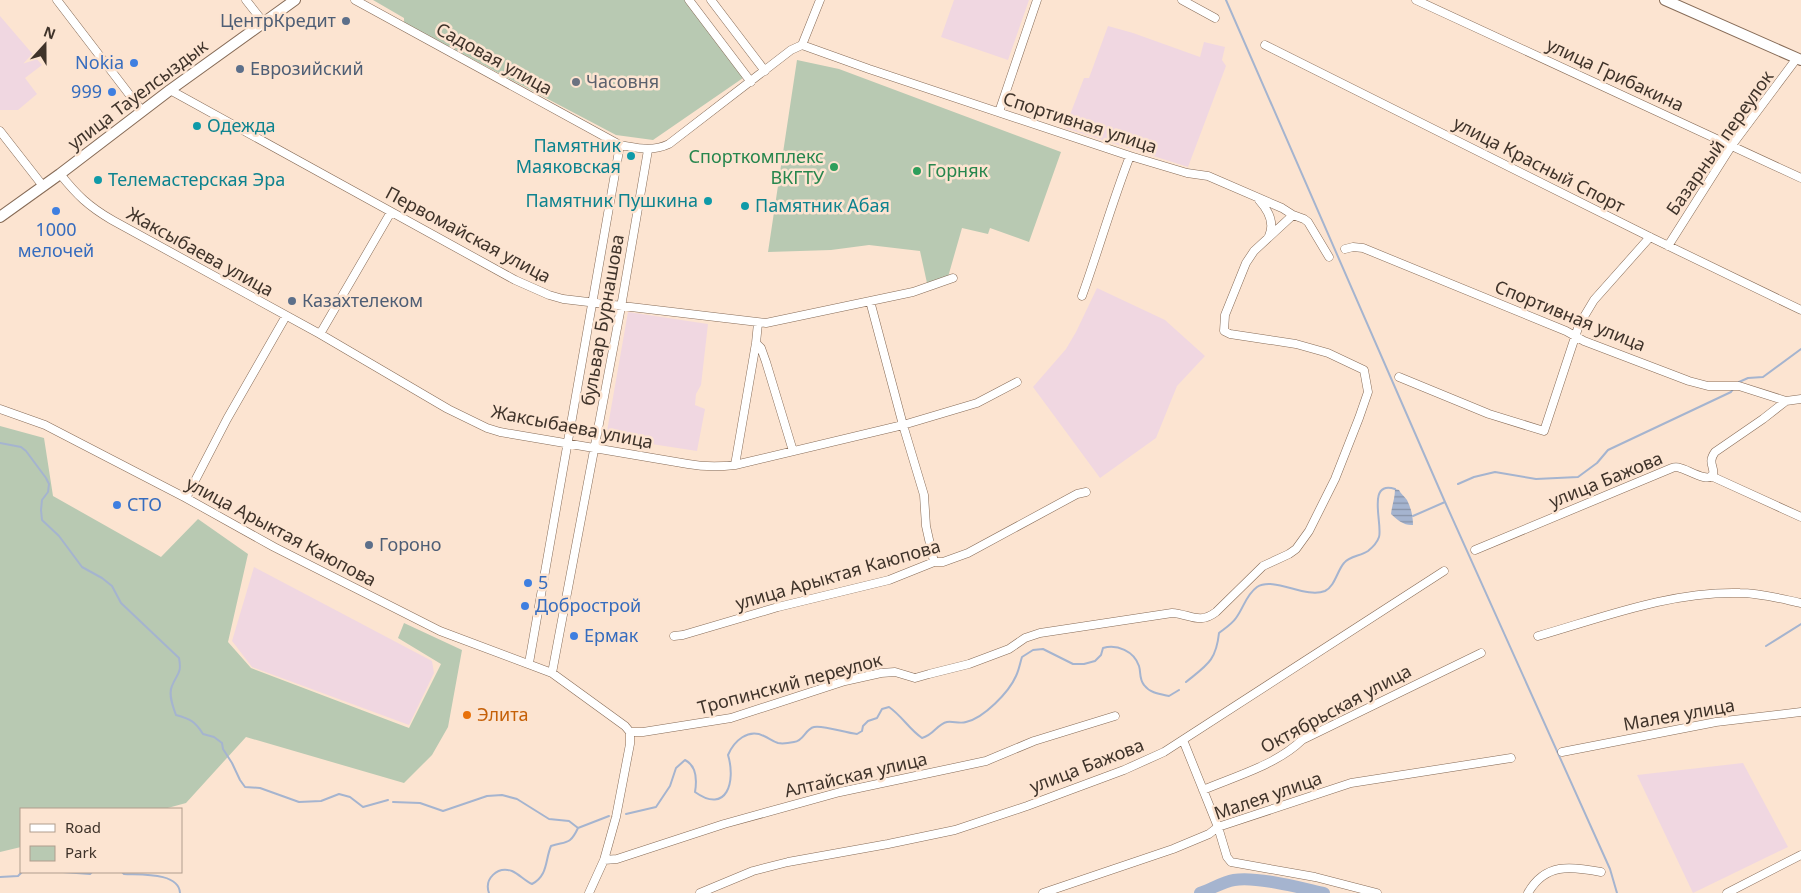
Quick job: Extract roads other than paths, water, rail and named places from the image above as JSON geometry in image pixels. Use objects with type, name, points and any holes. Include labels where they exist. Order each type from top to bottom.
[{"type":"street","points":[[57,0],[142,111]]},
{"type":"street","points":[[246,0],[264,23]]},
{"type":"street","name":"улица Тауелсыздык","points":[[0,217],[170,90],[295,0]]},
{"type":"street","name":"Садовая улица","points":[[355,0],[620,145],[648,150]]},
{"type":"street","points":[[689,0],[751,82]]},
{"type":"street","points":[[711,0],[764,71]]},
{"type":"street","points":[[648,150],[669,144],[791,50],[802,45],[820,0]]},
{"type":"street","points":[[999,112],[1037,0]]},
{"type":"street","points":[[1182,0],[1215,18]]},
{"type":"street","name":"улица Грибакина","points":[[1416,0],[1801,178]]},
{"type":"street","points":[[1665,0],[1799,59]]},
{"type":"street","name":"Спортивная улица","points":[[802,45],[1130,156],[1187,173],[1208,176],[1304,219],[1308,222],[1329,257]]},
{"type":"street","name":"улица Красный Спорт","points":[[1264,45],[1801,310]]},
{"type":"street","name":"Базарный переулок","points":[[1668,246],[1732,146],[1799,59]]},
{"type":"street","name":"Первомайская улица","points":[[170,90],[524,284],[563,299],[766,324],[914,292],[953,278]]},
{"type":"street","points":[[0,131],[43,186]]},
{"type":"street","name":"бульвар Бурнашова","points":[[529,663],[620,145]]},
{"type":"street","name":"бульвар Бурнашова","points":[[552,673],[621,307],[648,150]]},
{"type":"street","points":[[1082,296],[1130,156]]},
{"type":"street","name":"Жаксыбаева улица","points":[[60,174],[77,196],[92,208],[320,334],[448,409],[487,428],[500,432],[710,467],[735,465],[903,424],[977,403],[1017,382]]},
{"type":"street","points":[[1258,198],[1272,223],[1269,236]]},
{"type":"street","points":[[320,334],[391,212]]},
{"type":"street","points":[[1269,236],[1293,215]]},
{"type":"street","name":"Тропинский переулок","points":[[630,732],[643,732],[725,719],[845,681],[881,673],[895,672],[915,678],[985,658],[1009,649],[1025,638],[1040,633],[1172,613],[1197,619],[1209,618],[1263,566],[1289,554],[1296,548],[1309,531],[1335,479],[1368,392],[1364,370],[1328,353],[1276,340],[1230,334],[1224,331],[1225,315],[1246,262],[1269,236]]},
{"type":"street","points":[[1399,377],[1481,410],[1544,431],[1578,324],[1594,300],[1650,237]]},
{"type":"street","name":"Спортивная улица","points":[[1345,248],[1362,248],[1584,341],[1689,381],[1708,386],[1736,386],[1786,401]]},
{"type":"street","points":[[870,301],[924,495],[926,526],[934,562]]},
{"type":"street","points":[[186,498],[227,419],[286,316]]},
{"type":"street","points":[[735,465],[758,323]]},
{"type":"street","points":[[756,343],[766,362],[793,451]]},
{"type":"street","points":[[1711,476],[1713,473],[1710,460],[1714,452],[1763,420],[1786,401],[1801,399]]},
{"type":"street","name":"улица Арыктая Каюпова","points":[[0,409],[45,425],[186,498],[274,547],[440,631],[552,673],[626,726],[630,732]]},
{"type":"street","name":"улица Бажова","points":[[1475,550],[1672,468],[1679,467],[1708,478],[1711,476],[1801,517]]},
{"type":"street","name":"улица Арыктая Каюпова","points":[[674,636],[684,635],[778,607],[889,580],[934,562],[943,562],[968,553],[1077,494],[1086,492]]},
{"type":"street","name":"улица Бажова","points":[[700,893],[753,871],[788,862],[955,830],[1124,770],[1164,752],[1444,571]]},
{"type":"street","points":[[1538,636],[1661,600],[1710,593],[1743,593],[1801,603]]},
{"type":"street","name":"Октябрьская улица","points":[[1203,790],[1270,761],[1291,750],[1302,740],[1482,653]]},
{"type":"street","name":"Малея улица","points":[[1562,752],[1716,722],[1801,712]]},
{"type":"street","name":"Алтайская улица","points":[[604,860],[617,859],[724,824],[840,792],[986,761],[1034,742],[1115,716]]},
{"type":"street","points":[[589,893],[604,860],[616,817],[630,744],[630,732]]},
{"type":"street","points":[[1183,740],[1218,827],[1227,857],[1231,862],[1315,877],[1376,893]]},
{"type":"street","name":"Малея улица","points":[[1043,893],[1173,849],[1209,834],[1218,827],[1350,783],[1511,758]]},
{"type":"street","points":[[1726,893],[1801,855]]},
{"type":"street","points":[[1528,893],[1544,873],[1557,868],[1580,868],[1601,872]]},
{"type":"water","points":[[1395,489],[1399,490],[1407,500],[1412,512],[1413,525],[1401,522],[1391,514]]},
{"type":"waterway","points":[[1226,0],[1445,502],[1610,869],[1617,893]]},
{"type":"waterway","points":[[1739,382],[1748,378],[1763,377],[1801,349]]},
{"type":"waterway","points":[[1458,484],[1474,477],[1495,472],[1536,479],[1578,477],[1597,463],[1608,450],[1731,392],[1734,388]]},
{"type":"waterway","points":[[0,443],[21,447],[46,478],[49,484],[48,492],[42,500],[42,520],[59,536],[82,567],[112,586],[121,603],[179,658],[179,670],[171,689],[171,701],[176,715],[192,721],[203,734],[214,737],[222,743],[223,749],[245,787],[260,788],[299,802],[321,801],[339,794],[350,797],[363,807],[388,800]]},
{"type":"waterway","points":[[1186,682],[1209,662],[1216,650],[1219,633],[1239,614],[1248,597],[1257,587],[1264,584],[1272,584],[1317,593],[1328,589],[1346,561],[1368,551],[1376,543],[1380,531],[1378,497],[1381,491],[1386,488],[1395,489]]},
{"type":"waterway","points":[[1413,516],[1445,502]]},
{"type":"waterway","points":[[1766,646],[1801,624]]},
{"type":"waterway","points":[[626,814],[656,807],[670,786],[676,768],[685,760],[694,770],[696,778],[695,792],[715,800],[722,797],[730,784],[731,775],[728,755],[734,745],[747,735],[758,734],[776,742],[788,743],[797,741],[814,727],[857,734],[862,731],[863,726],[868,721],[877,718],[882,709],[889,707],[922,738],[930,735],[944,723],[964,723],[973,720],[1002,697],[1013,682],[1022,657],[1033,650],[1043,649],[1073,664],[1084,664],[1095,661],[1101,655],[1103,648],[1119,648],[1129,653],[1137,661],[1141,680],[1149,690],[1169,696],[1179,690]]},
{"type":"waterway","points":[[393,802],[420,803],[443,811],[487,796],[502,795],[517,799],[549,819],[569,821],[578,828]]},
{"type":"waterway","points":[[489,893],[488,883],[490,879],[501,870],[512,871],[532,884],[537,881],[541,877],[551,846],[570,840],[578,828],[609,816]]},
{"type":"waterway","points":[[0,877],[18,876],[21,873]]},
{"type":"waterway","points":[[76,873],[91,873]]},
{"type":"waterway","points":[[123,873],[166,878],[178,886],[180,893]]},
{"type":"waterway","points":[[1200,893],[1226,882],[1243,879],[1279,883],[1324,893]]},
{"type":"place","name":"ЦентрКредит","points":[[346,21]]},
{"type":"place","name":"Nokia","points":[[134,63]]},
{"type":"place","name":"Еврозийский","points":[[240,69]]},
{"type":"place","name":"Часовня","points":[[576,82]]},
{"type":"place","name":"999","points":[[112,92]]},
{"type":"place","name":"Одежда","points":[[197,126]]},
{"type":"place","name":"Памятник Маяковская","points":[[631,156]]},
{"type":"place","name":"Спорткомплекс ВКГТУ","points":[[834,167]]},
{"type":"place","name":"Горняк","points":[[917,171]]},
{"type":"place","name":"Телемастерская Эра","points":[[98,180]]},
{"type":"place","name":"Памятник Пушкина","points":[[708,201]]},
{"type":"place","name":"Памятник Абая","points":[[745,206]]},
{"type":"place","name":"1000 мелочей","points":[[56,211]]},
{"type":"place","name":"Казахтелеком","points":[[292,301]]},
{"type":"place","name":"СТО","points":[[117,505]]},
{"type":"place","name":"Гороно","points":[[369,545]]},
{"type":"place","name":"5","points":[[528,583]]},
{"type":"place","name":"Добрострой","points":[[525,606]]},
{"type":"place","name":"Ермак","points":[[574,636]]},
{"type":"place","name":"Элита","points":[[467,715]]}]
